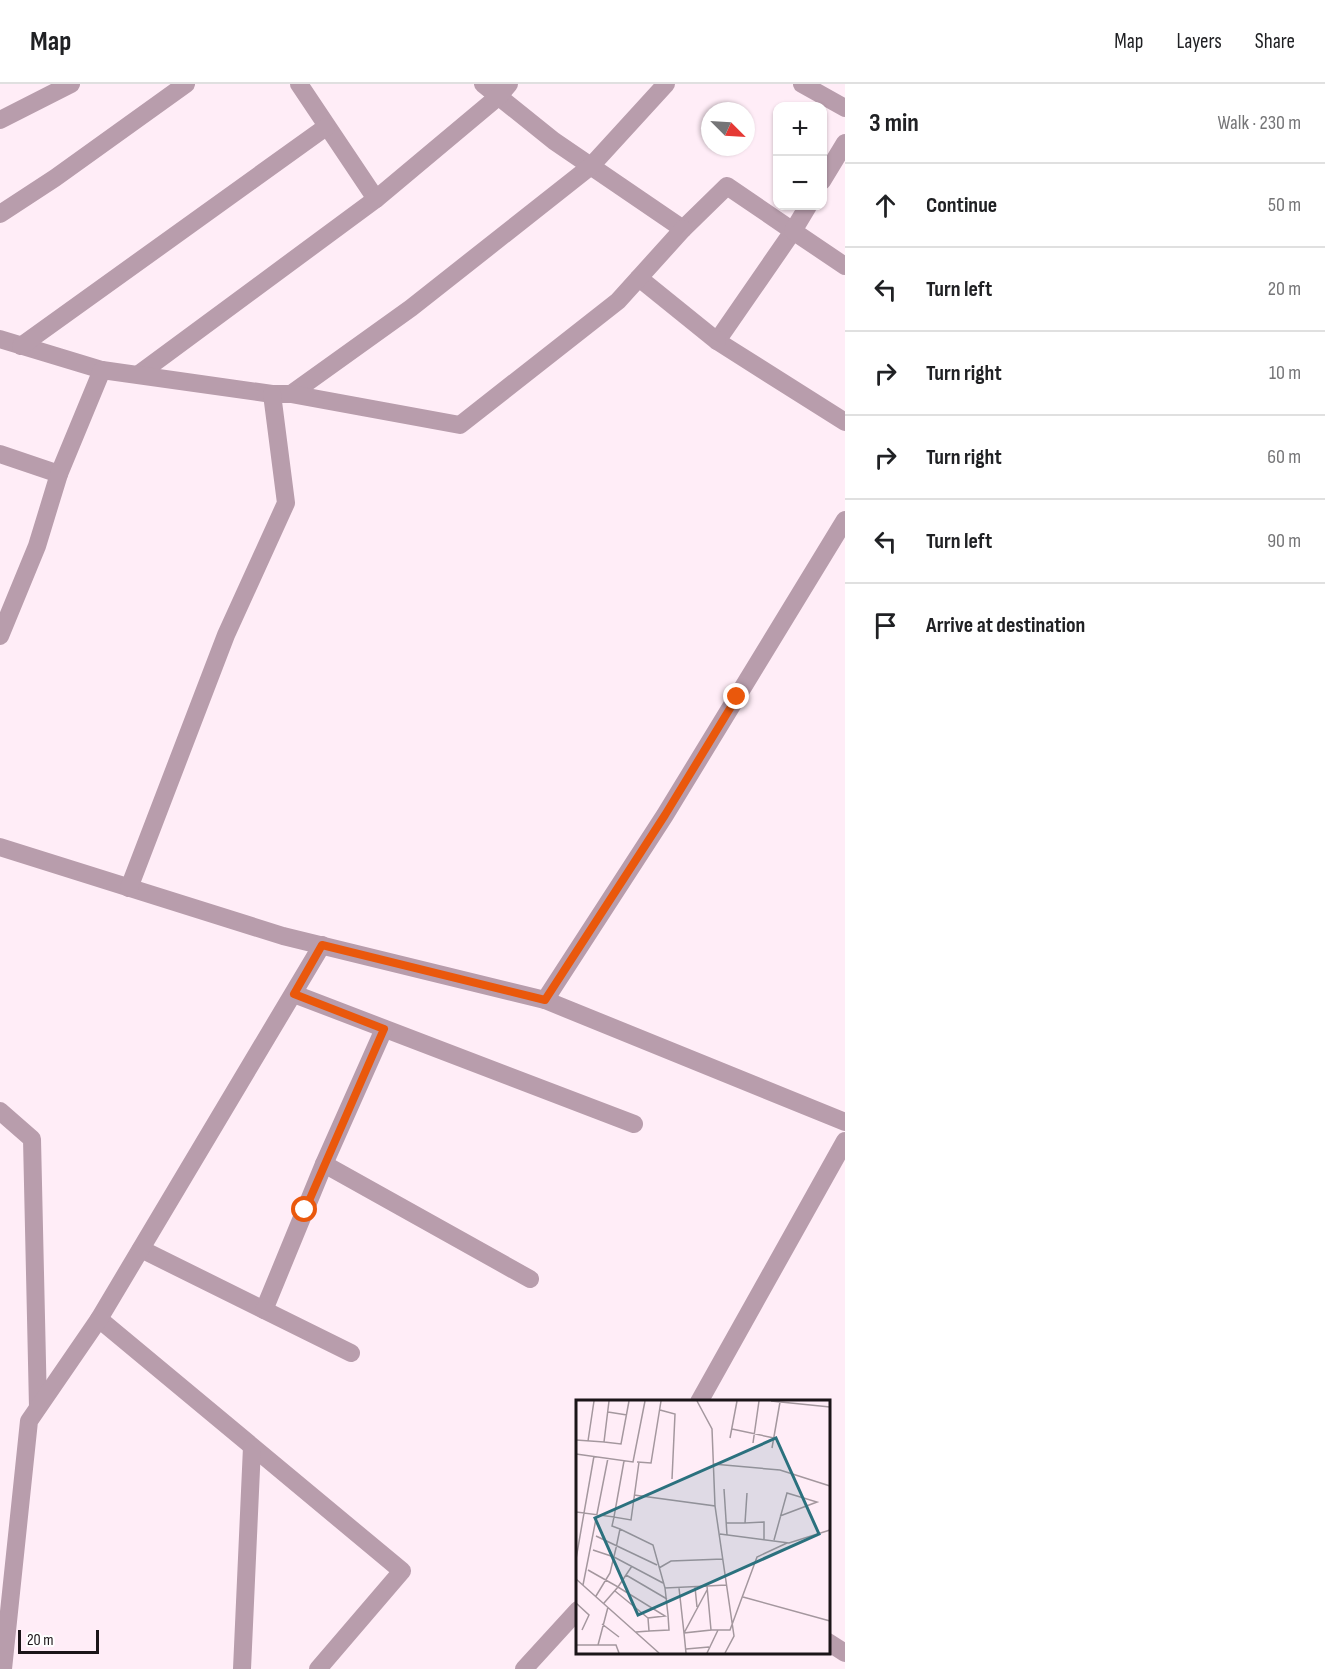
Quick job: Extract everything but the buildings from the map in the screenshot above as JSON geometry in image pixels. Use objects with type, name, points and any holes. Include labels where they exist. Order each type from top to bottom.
[{"type":"street","points":[[0,120],[71,84]]},
{"type":"street","points":[[0,214],[186,84]]},
{"type":"street","points":[[299,84],[376,199]]},
{"type":"street","points":[[483,84],[504,90],[554,141],[683,229]]},
{"type":"street","points":[[291,394],[411,308],[591,166],[666,84]]},
{"type":"street","points":[[802,84],[845,108]]},
{"type":"street","points":[[139,374],[376,199],[504,90]]},
{"type":"street","points":[[21,346],[326,127]]},
{"type":"street","points":[[827,173],[845,142]]},
{"type":"street","points":[[0,339],[102,370],[272,394],[291,394],[460,425],[618,301],[683,229],[727,186],[845,266]]},
{"type":"street","points":[[717,341],[805,210]]},
{"type":"street","points":[[639,278],[717,341],[845,422]]},
{"type":"street","points":[[0,636],[9,591],[37,546],[59,474],[102,370]]},
{"type":"street","points":[[129,888],[226,635],[286,503],[272,394]]},
{"type":"street","points":[[0,454],[59,474]]},
{"type":"street","points":[[545,1000],[665,815],[845,520]]},
{"type":"street","points":[[0,847],[283,936],[545,1000],[845,1122]]},
{"type":"street","points":[[3,1669],[29,1421],[99,1319],[322,945]]},
{"type":"street","points":[[294,994],[634,1124]]},
{"type":"street","points":[[264,1310],[324,1164],[384,1029]]},
{"type":"street","points":[[0,1111],[32,1139],[38,1407]]},
{"type":"street","points":[[700,1400],[845,1141]]},
{"type":"street","points":[[324,1164],[530,1279]]},
{"type":"street","points":[[141,1249],[351,1353]]},
{"type":"street","points":[[99,1319],[402,1571],[318,1669]]},
{"type":"street","points":[[242,1669],[252,1447]]},
{"type":"street","points":[[524,1669],[576,1612]]},
{"type":"street","points":[[830,1643],[845,1653]]},
{"type":"route","points":[[305,1210],[384,1029],[294,994],[322,945],[545,1000],[665,815],[737,697]]}]
